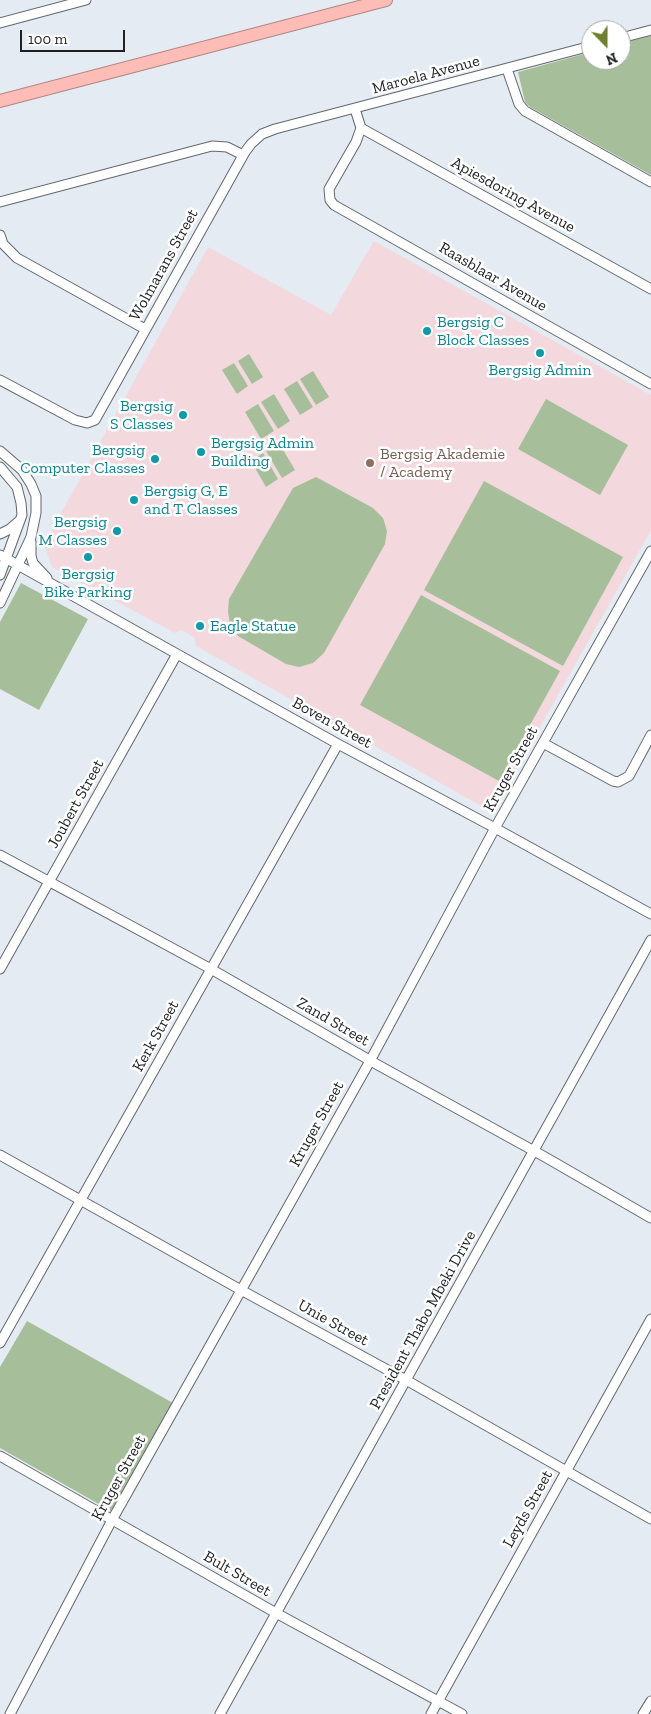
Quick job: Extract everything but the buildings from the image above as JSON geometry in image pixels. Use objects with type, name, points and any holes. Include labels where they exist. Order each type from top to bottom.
[{"type":"highway","points":[[0,101],[386,0]]},
{"type":"street","points":[[0,23],[86,0]]},
{"type":"street","points":[[631,35],[651,30]]},
{"type":"street","name":"Maroela Avenue","points":[[268,131],[581,49]]},
{"type":"street","points":[[507,69],[519,104],[525,112],[651,182]]},
{"type":"street","points":[[355,109],[361,128]]},
{"type":"street","name":"Raasblaar Avenue","points":[[361,128],[356,142],[329,189],[330,200],[334,205],[651,384]]},
{"type":"street","name":"Apiesdoring Avenue","points":[[361,128],[651,288]]},
{"type":"street","name":"Wolmarans Street","points":[[0,380],[75,420],[87,423],[95,420],[243,155],[258,137],[268,131]]},
{"type":"street","points":[[0,202],[212,146],[227,147],[243,155]]},
{"type":"street","points":[[0,235],[3,244],[17,258],[145,329]]},
{"type":"street","points":[[0,451],[22,470],[36,496],[36,512],[30,549],[33,563],[58,588]]},
{"type":"street","points":[[0,467],[17,487],[21,503],[20,520],[3,557],[0,575]]},
{"type":"street","points":[[0,534],[10,529],[20,520]]},
{"type":"street","points":[[0,604],[31,537]]},
{"type":"street","name":"Kruger Street","points":[[10,1714],[112,1520],[370,1060],[495,828],[651,550]]},
{"type":"street","name":"Boven Street","points":[[3,557],[338,744],[651,914]]},
{"type":"street","name":"Joubert Street","points":[[0,969],[177,654]]},
{"type":"street","points":[[543,743],[618,782],[628,776],[651,735]]},
{"type":"street","name":"Kerk Street","points":[[0,1343],[338,744]]},
{"type":"street","name":"Zand Street","points":[[0,854],[210,969],[651,1218]]},
{"type":"street","name":"President Thabo Mbeki Drive","points":[[220,1714],[651,940]]},
{"type":"street","name":"Unie Street","points":[[0,1155],[406,1380],[651,1519]]},
{"type":"street","name":"Leyds Street","points":[[431,1714],[651,1318]]},
{"type":"street","name":"Bult Street","points":[[0,1456],[276,1613],[462,1714]]},
{"type":"street","points":[[643,1714],[651,1700]]},
{"type":"shaded area","name":"Bergsig Akademie / Academy","points":[[374,241],[651,395],[651,530],[492,812],[196,646],[194,637],[181,630],[175,633],[52,567],[44,544],[208,247],[331,315]]},
{"type":"green space","points":[[651,35],[651,175],[530,107],[525,102],[518,72],[581,55],[581,70],[631,70],[631,40]]},
{"type":"green space","points":[[249,354],[263,377],[252,384],[238,361]]},
{"type":"green space","points":[[234,363],[248,386],[237,394],[222,370]]},
{"type":"green space","points":[[313,371],[329,397],[316,405],[300,379]]},
{"type":"green space","points":[[297,381],[313,407],[300,415],[284,389]]},
{"type":"green space","points":[[274,394],[290,421],[278,429],[261,402]]},
{"type":"green space","points":[[546,399],[628,445],[600,495],[518,449]]},
{"type":"green space","points":[[258,404],[274,431],[261,439],[245,412]]},
{"type":"green space","points":[[279,443],[295,470],[282,478],[266,451]]},
{"type":"green space","points":[[263,453],[278,479],[266,487],[251,461]]},
{"type":"green space","points":[[316,477],[373,508],[383,518],[387,531],[385,544],[324,653],[313,663],[299,667],[286,664],[238,636],[230,624],[228,612],[229,599],[293,488]]},
{"type":"green space","points":[[484,481],[623,557],[563,666],[424,590]]},
{"type":"green space","points":[[21,583],[88,619],[39,710],[0,689],[0,622]]},
{"type":"green space","points":[[421,595],[560,671],[499,781],[360,705]]},
{"type":"green space","points":[[27,1321],[173,1403],[111,1511],[0,1448],[0,1367]]},
{"type":"place","name":"Bergsig C Block Classes","points":[[427,331]]},
{"type":"place","name":"Bergsig Admin","points":[[540,353]]},
{"type":"place","name":"Bergsig S Classes","points":[[183,415]]},
{"type":"place","name":"Bergsig Admin Building","points":[[201,452]]},
{"type":"place","name":"Bergsig Computer Classes","points":[[155,459]]},
{"type":"place","name":"Bergsig Akademie / Academy","points":[[370,463]]},
{"type":"place","name":"Bergsig G, E and T Classes","points":[[134,500]]},
{"type":"place","name":"Bergsig M Classes","points":[[117,531]]},
{"type":"place","name":"Bergsig Bike Parking","points":[[88,557]]},
{"type":"place","name":"Eagle Statue","points":[[200,626]]}]
